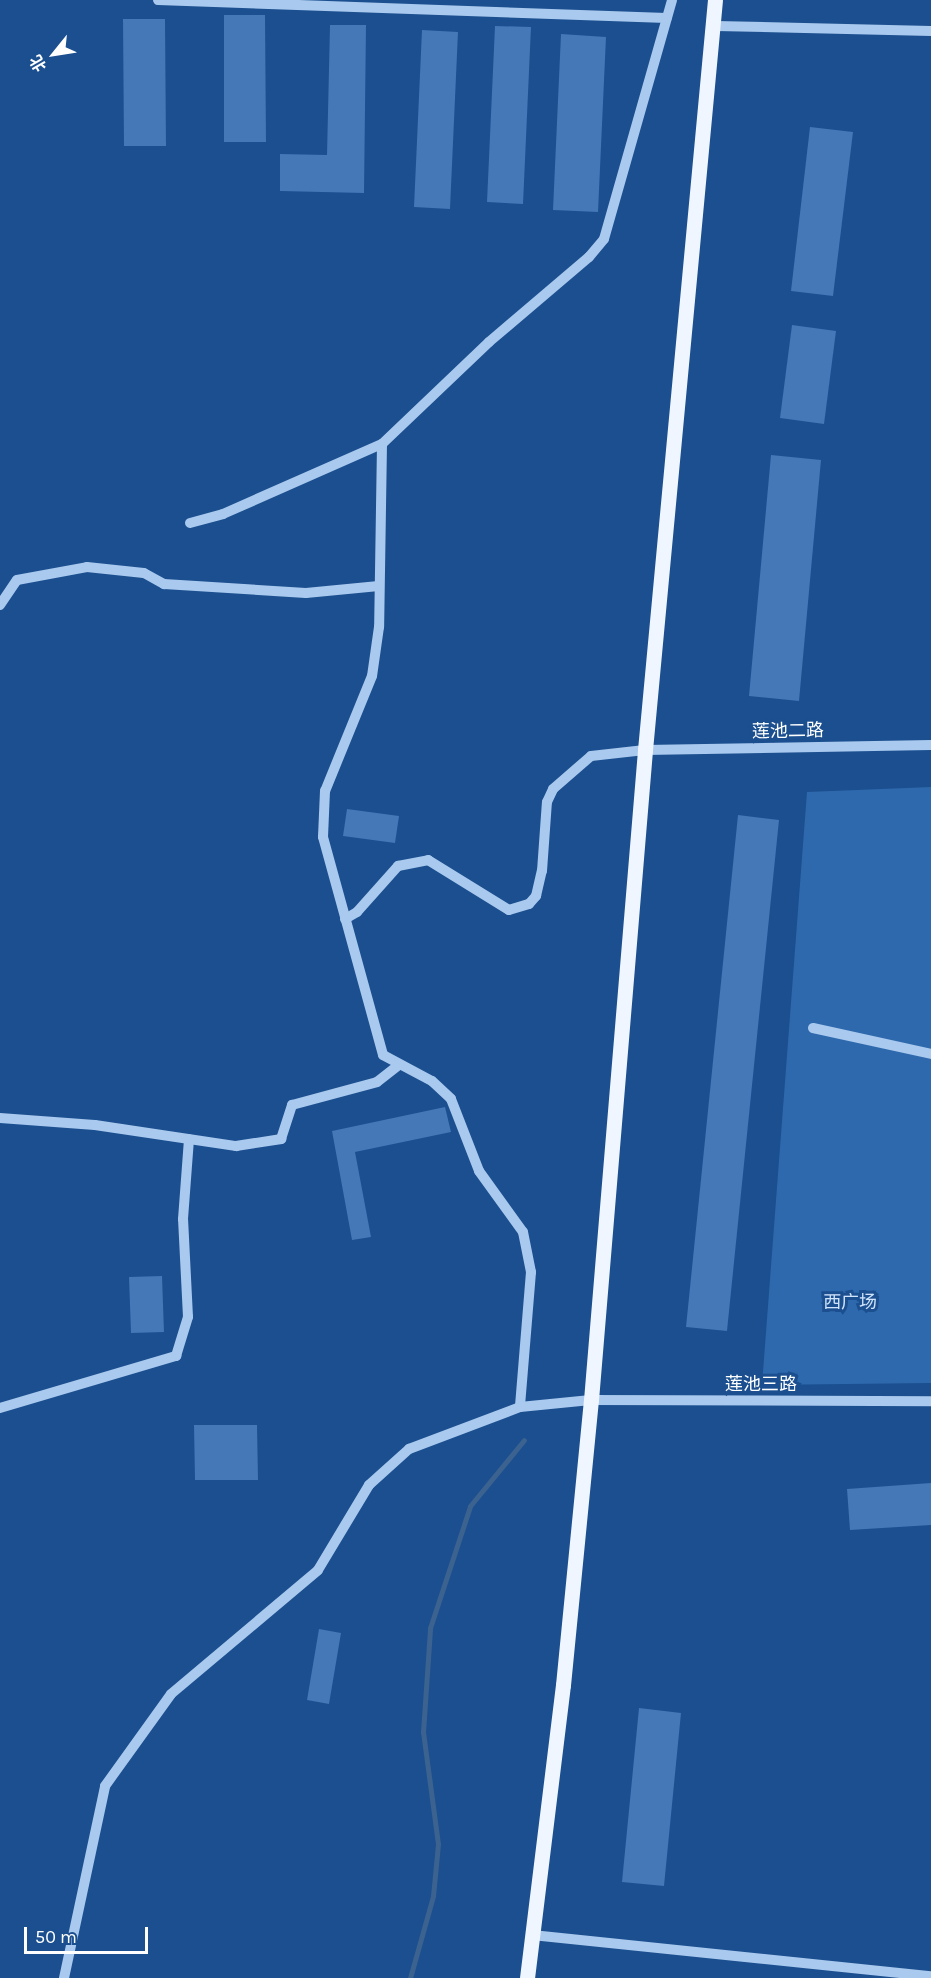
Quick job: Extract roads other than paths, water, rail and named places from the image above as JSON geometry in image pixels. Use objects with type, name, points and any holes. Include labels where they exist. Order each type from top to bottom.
[{"type":"main road","points":[[527,1978],[563,1685],[591,1400],[645,750],[716,26],[715,0]]},
{"type":"street","points":[[158,0],[667,18]]},
{"type":"street","points":[[190,523],[222,514],[382,444],[489,342],[589,257],[604,239],[672,0]]},
{"type":"street","points":[[716,26],[931,31]]},
{"type":"street","points":[[382,444],[380,586],[372,676],[326,791],[323,837],[383,1055],[432,1081],[451,1099],[479,1171],[523,1232],[531,1272],[520,1407]]},
{"type":"street","points":[[0,605],[17,580],[87,567],[144,573],[164,584],[306,593],[380,586]]},
{"type":"street","name":"莲池二路","points":[[345,919],[357,912],[399,866],[428,860],[509,910],[529,904],[536,896],[542,871],[547,802],[553,789],[591,756],[645,750],[931,745]]},
{"type":"street","points":[[813,1028],[931,1054]]},
{"type":"street","points":[[0,1118],[95,1125],[236,1146],[281,1139],[292,1105],[377,1082],[399,1065]]},
{"type":"street","points":[[0,1408],[176,1356],[188,1317],[183,1219],[189,1139]]},
{"type":"street","name":"莲池三路","points":[[64,1978],[105,1786],[171,1694],[318,1570],[369,1485],[409,1449],[520,1407],[591,1400],[931,1401]]},
{"type":"street","points":[[532,1935],[931,1976]]},
{"type":"waterway","points":[[410,1978],[433,1896],[438,1844],[423,1732],[430,1628],[470,1506],[524,1440]]},
{"type":"park label","name":"西广场","points":[[850,1302]]}]
